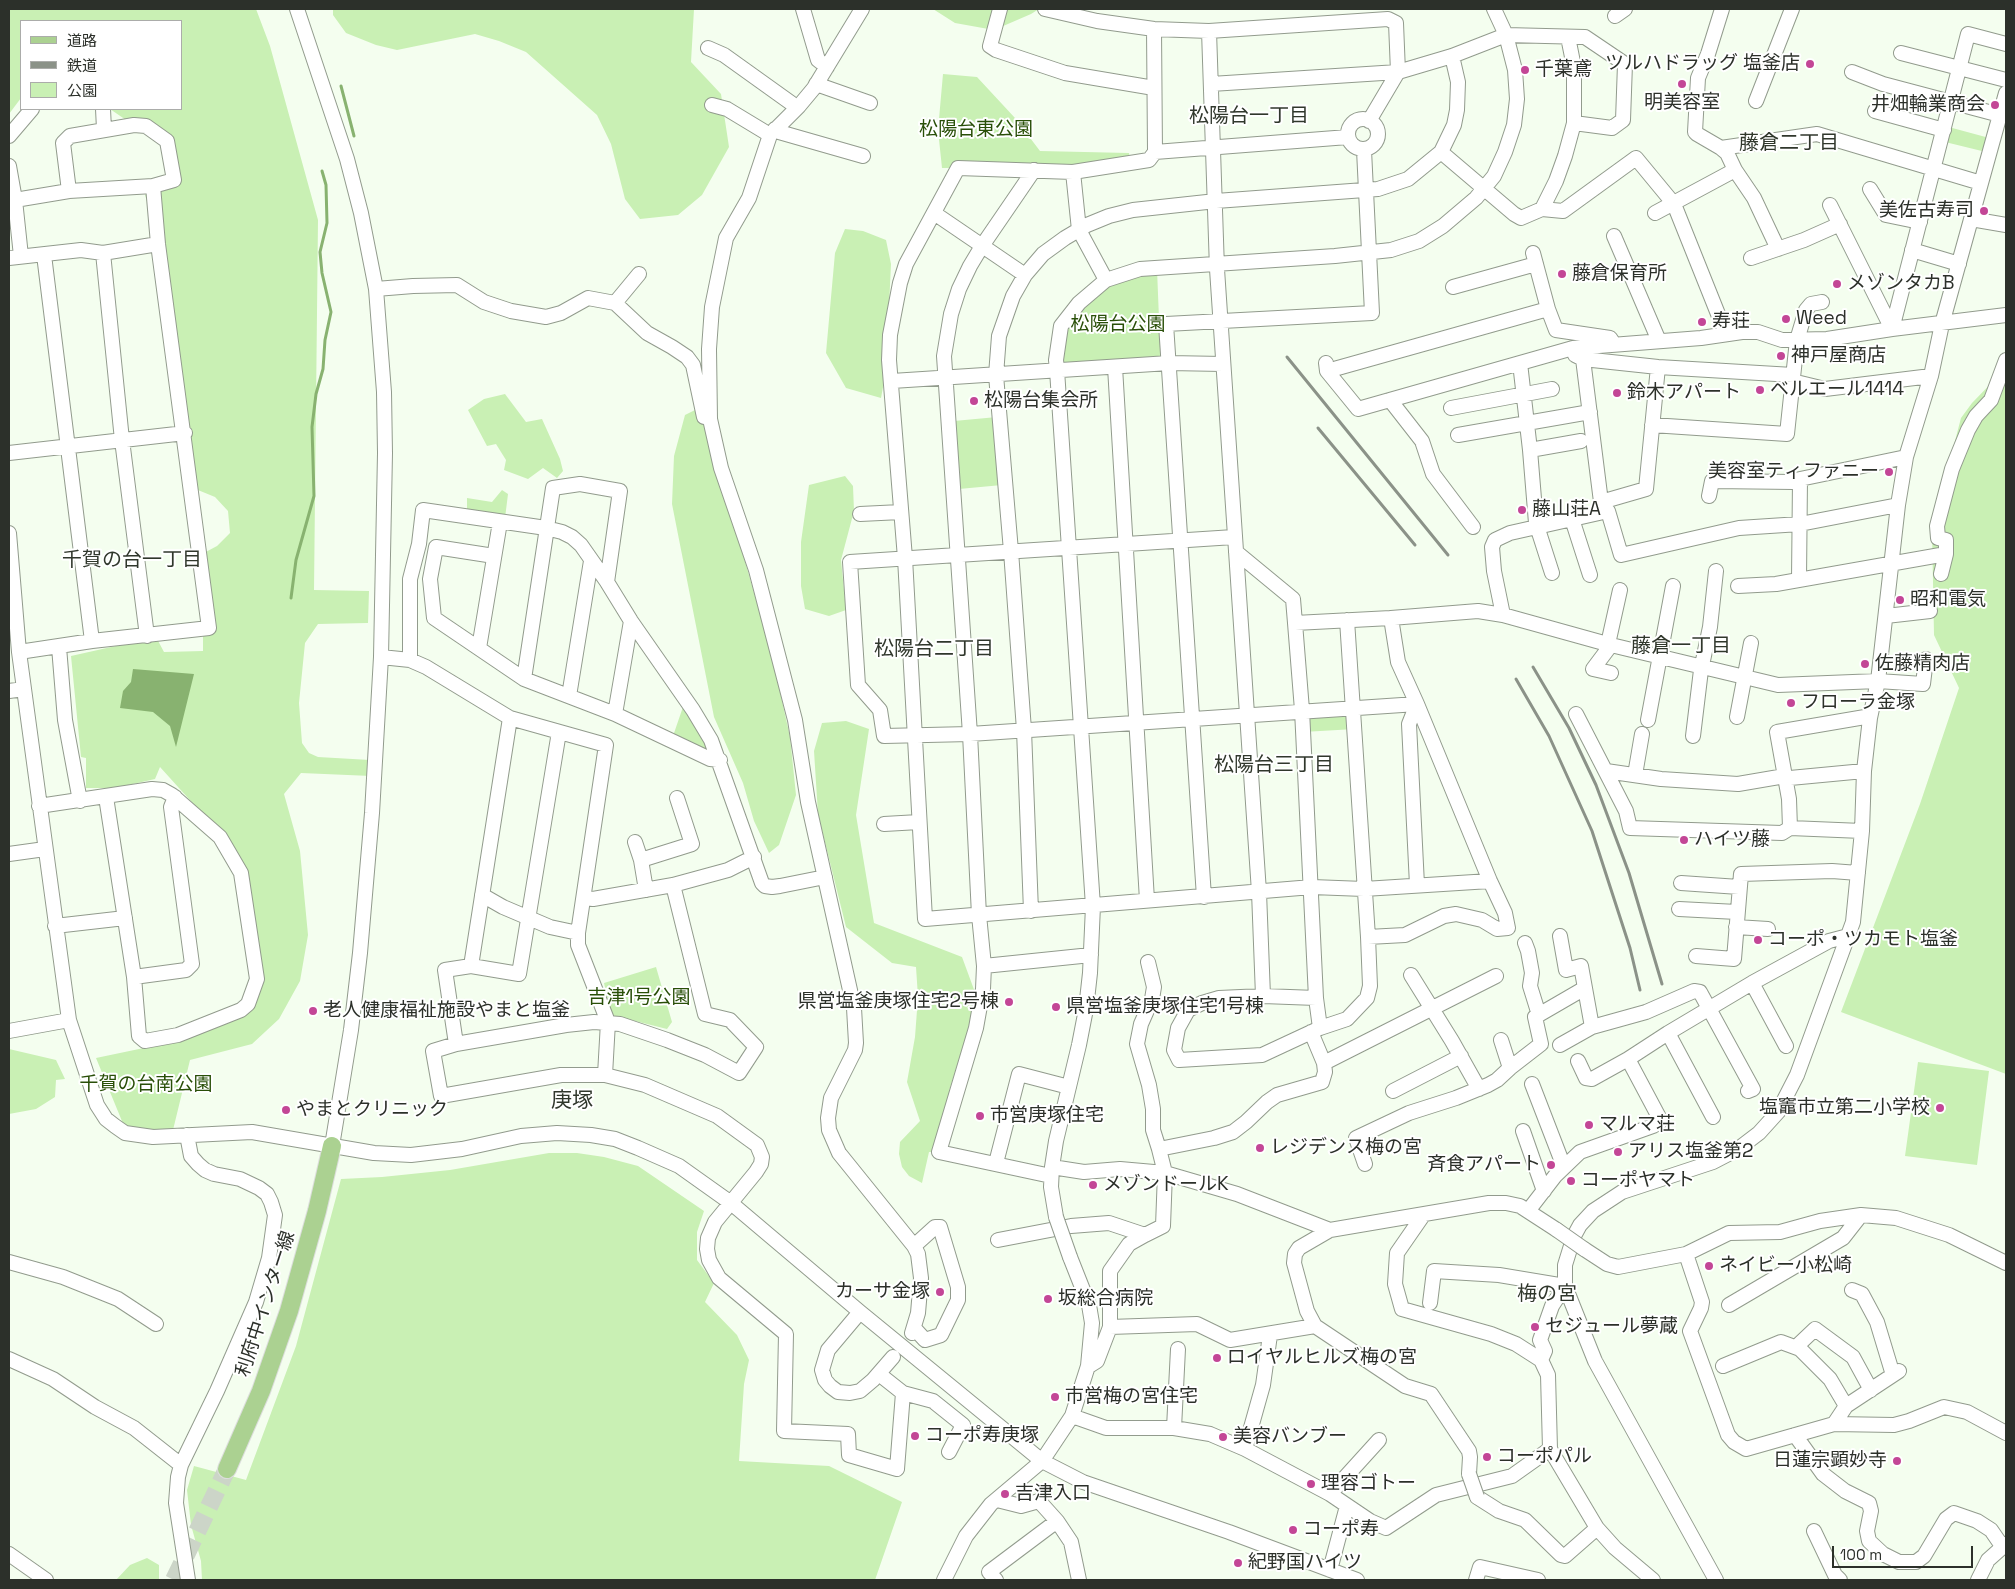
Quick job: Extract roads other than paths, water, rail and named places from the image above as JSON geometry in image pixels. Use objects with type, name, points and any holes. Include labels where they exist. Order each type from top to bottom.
[{"type":"main road","name":"利府中インター線","points":[[227,1469],[261,1391],[289,1311],[317,1211],[332,1146]]},
{"type":"street","points":[[297,9],[347,159],[360,213],[376,289],[384,392],[385,453],[381,657],[372,813],[360,953],[351,1030],[332,1146]]},
{"type":"street","points":[[803,9],[818,60],[827,66]]},
{"type":"street","points":[[862,9],[816,84],[796,109],[773,132],[748,198],[726,238],[712,307],[709,349],[710,419],[713,439],[728,494],[758,579],[793,710],[808,802],[852,998],[857,1035],[855,1050],[831,1098],[828,1118],[829,1130],[844,1160],[914,1246],[918,1254],[920,1278],[918,1313],[913,1331],[925,1340],[942,1335],[958,1300],[958,1287],[940,1227],[935,1227],[914,1246]]},
{"type":"street","points":[[1000,9],[990,46],[996,50],[1065,74],[1154,88]]},
{"type":"street","points":[[1044,9],[1097,21],[1154,29],[1209,31],[1388,19],[1396,23],[1398,72],[1369,121]]},
{"type":"street","points":[[944,1580],[966,1536],[997,1500],[1042,1461],[1072,1416],[1088,1366],[1092,1344],[1092,1323],[1089,1305],[1070,1257],[1052,1202],[1052,1172],[1056,1141],[1086,1009],[1093,906],[1056,370],[1061,326],[1079,302],[1106,280],[1140,269],[1217,265],[1391,250],[1419,241],[1443,226],[1460,213],[1494,176],[1514,126],[1517,99],[1515,70],[1506,35],[1494,9]]},
{"type":"street","points":[[1722,9],[1708,54],[1698,78],[1695,132],[1727,153],[1735,170],[1754,198],[1778,249]]},
{"type":"street","points":[[1756,101],[1792,9]]},
{"type":"street","points":[[1154,29],[1155,152],[1149,160],[1073,172],[958,168],[906,264],[900,283],[890,335],[889,360],[905,558],[925,919],[1312,887],[1364,889],[1490,882]]},
{"type":"street","points":[[1209,31],[1220,320],[1259,892],[1262,996]]},
{"type":"street","points":[[1892,329],[1968,34],[2006,44]]},
{"type":"street","points":[[1211,84],[1398,72],[1452,56],[1506,35],[1585,37],[1625,64],[1622,120],[1612,128],[1574,123]]},
{"type":"street","points":[[1542,209],[1562,164],[1574,123],[1574,74],[1568,37]]},
{"type":"street","points":[[708,48],[724,55],[791,103],[796,109]]},
{"type":"street","points":[[1901,53],[2006,80]]},
{"type":"street","points":[[1031,911],[1024,730],[996,375],[999,336],[1006,313],[1025,275],[1044,254],[1078,230],[1109,216],[1133,210],[1367,190],[1393,186],[1408,179],[1441,152],[1454,125],[1457,110],[1458,82],[1452,56]]},
{"type":"street","points":[[1852,72],[1883,84],[2000,115]]},
{"type":"street","points":[[816,84],[870,103]]},
{"type":"street","points":[[1716,1580],[1595,1361],[1566,1286],[1565,1265],[1567,1254],[1580,1225],[1593,1211],[1622,1192],[1713,1162],[1738,1149],[1759,1134],[1778,1112],[1798,1075],[1853,922],[1862,831],[1864,771],[1870,718],[1878,681],[1898,505],[1906,457],[1931,376],[1942,324],[1981,183],[2000,140],[2000,115],[2006,93]]},
{"type":"street","points":[[712,105],[727,109],[773,132],[779,132],[863,156]]},
{"type":"street","points":[[9,136],[31,110]]},
{"type":"street","points":[[102,110],[104,129]]},
{"type":"street","points":[[1875,111],[1944,130]]},
{"type":"street","points":[[1360,119],[1369,121],[1376,127],[1378,137],[1373,146],[1364,150],[1355,148],[1348,137],[1349,128],[1360,119]]},
{"type":"street","points":[[15,200],[68,191],[153,186],[174,180],[167,142],[146,126],[134,125],[70,136],[63,143],[68,191]]},
{"type":"street","points":[[1721,148],[1817,134],[1981,183]]},
{"type":"street","points":[[1155,152],[1348,137]]},
{"type":"street","points":[[1204,897],[1166,324],[1372,313],[1364,150]]},
{"type":"street","points":[[1441,152],[1521,218],[1542,209],[1563,211],[1636,158],[1674,204],[1726,334]]},
{"type":"street","points":[[9,166],[15,200],[15,257],[81,250],[103,253],[158,244]]},
{"type":"street","points":[[1034,170],[982,246],[959,289],[951,314],[944,356],[970,734],[978,915],[984,966],[983,989],[976,1028],[939,1152],[1052,1172],[1120,1170],[1165,1173],[1237,1194],[1330,1230]]},
{"type":"street","points":[[1655,213],[1735,170]]},
{"type":"street","points":[[1073,172],[1078,230],[1106,280]]},
{"type":"street","points":[[19,652],[210,628],[158,244],[153,186]]},
{"type":"street","points":[[1870,189],[1886,215],[1920,222]]},
{"type":"street","points":[[1830,205],[1892,329]]},
{"type":"street","points":[[934,213],[1025,275]]},
{"type":"street","points":[[1971,219],[2006,225]]},
{"type":"street","points":[[1751,258],[1804,240],[1840,224]]},
{"type":"street","points":[[1614,236],[1659,341]]},
{"type":"street","points":[[1912,250],[1959,264]]},
{"type":"street","points":[[103,253],[122,440],[147,636]]},
{"type":"street","points":[[44,255],[92,642]]},
{"type":"street","points":[[1453,287],[1535,258],[1548,309],[1556,330],[1610,338],[1614,344]]},
{"type":"street","points":[[615,303],[639,274]]},
{"type":"street","points":[[376,289],[458,285],[484,302],[511,311],[546,317],[561,313],[588,298],[615,303],[647,334],[687,357],[693,365],[703,416],[713,439]]},
{"type":"street","points":[[1652,425],[1787,434],[1792,378],[1798,340],[1806,310],[1811,304],[1822,302]]},
{"type":"street","points":[[1548,309],[1327,367],[1358,409],[1572,348],[1758,332],[1782,340],[1844,338],[1892,329],[2006,315]]},
{"type":"street","points":[[1562,350],[1584,359],[1792,378],[1825,388],[1931,376]]},
{"type":"street","points":[[1584,359],[1601,502],[1646,489],[1658,366]]},
{"type":"street","points":[[1941,574],[1946,554],[1946,540],[1938,538],[1937,526],[1952,469],[1968,430],[1976,416],[1991,400],[2006,360]]},
{"type":"street","points":[[892,381],[1169,363],[1223,364]]},
{"type":"street","points":[[1520,363],[1536,523],[1552,572]]},
{"type":"street","points":[[1115,367],[1146,900]]},
{"type":"street","points":[[1451,408],[1552,389]]},
{"type":"street","points":[[1390,400],[1422,441],[1433,474],[1473,527]]},
{"type":"street","points":[[1458,435],[1590,412]]},
{"type":"street","points":[[9,453],[68,448],[185,433]]},
{"type":"street","points":[[1530,450],[1581,441]]},
{"type":"street","points":[[1709,496],[1712,481],[1794,482],[1800,479],[1906,457]]},
{"type":"street","points":[[1799,579],[1800,479]]},
{"type":"street","points":[[524,679],[553,488],[580,484],[620,492],[607,582]]},
{"type":"street","points":[[1503,615],[1494,571],[1492,547],[1495,540],[1502,536],[1608,511],[1621,556],[1739,528],[1800,524],[1898,505]]},
{"type":"street","points":[[410,660],[410,579],[419,544],[423,510],[562,532],[581,545],[693,710],[711,740],[720,760],[765,886],[780,886],[824,877]]},
{"type":"street","points":[[860,514],[902,512]]},
{"type":"street","points":[[1572,519],[1590,575]]},
{"type":"street","points":[[479,648],[500,522]]},
{"type":"street","points":[[9,535],[19,652],[69,1020],[97,1105],[106,1119],[125,1133],[138,1136],[252,1132],[374,1153],[411,1155],[462,1150],[521,1136],[557,1133],[591,1135],[615,1139],[656,1154],[679,1166],[730,1203],[1042,1461],[1083,1482],[1228,1532],[1357,1580]]},
{"type":"street","points":[[1234,537],[850,562],[858,685],[880,710],[884,736],[915,737],[970,734],[1302,710],[1417,704]]},
{"type":"street","points":[[494,556],[436,547],[430,579],[434,618],[524,679],[615,714],[710,758],[720,760]]},
{"type":"street","points":[[1160,1149],[1214,1138],[1233,1132],[1277,1095],[1322,1082],[1325,1072],[1315,1030],[1316,998],[1312,887],[1294,599],[1236,552]]},
{"type":"street","points":[[1738,586],[1776,584],[1891,562],[1946,554]]},
{"type":"street","points":[[569,696],[591,561]]},
{"type":"street","points":[[1693,736],[1701,670],[1710,627],[1716,571]]},
{"type":"street","points":[[1648,720],[1673,586]]},
{"type":"street","points":[[1612,673],[1593,669],[1609,645],[1620,590]]},
{"type":"street","points":[[1886,616],[1930,610]]},
{"type":"street","points":[[1295,623],[1478,611],[1503,615],[1609,645],[1778,685],[1878,681],[1923,684],[1926,658]]},
{"type":"street","points":[[1368,937],[1405,935],[1444,916],[1456,914],[1482,920],[1497,929],[1508,928],[1505,913],[1490,882],[1398,662],[1391,618]]},
{"type":"street","points":[[1316,998],[1262,996],[1219,998],[1188,1010],[1178,1028],[1174,1050],[1179,1060],[1262,1055],[1315,1030],[1347,1018],[1367,998],[1370,986],[1368,937],[1347,620]]},
{"type":"street","points":[[615,714],[632,621]]},
{"type":"street","points":[[1737,717],[1743,676],[1751,642]]},
{"type":"street","points":[[59,647],[65,720],[80,801]]},
{"type":"street","points":[[381,657],[410,660],[426,667],[510,718],[606,745],[578,933],[578,945],[608,1022],[605,1075]]},
{"type":"street","points":[[9,691],[24,689]]},
{"type":"street","points":[[1417,704],[1409,724],[1417,885]]},
{"type":"street","points":[[1576,714],[1626,811],[1630,828],[1782,833],[1790,828],[1862,831]]},
{"type":"street","points":[[1790,828],[1789,799],[1777,732],[1865,717],[1870,718]]},
{"type":"street","points":[[471,966],[510,718]]},
{"type":"street","points":[[456,1044],[445,970],[471,966],[519,974],[559,732]]},
{"type":"street","points":[[1635,775],[1642,734]]},
{"type":"street","points":[[1606,771],[1661,779],[1738,784],[1785,777],[1864,771]]},
{"type":"street","points":[[40,806],[152,789],[163,790],[174,797],[220,837],[241,873],[257,979],[248,1004],[241,1010],[178,1035],[145,1041],[140,1036],[134,977],[106,797]]},
{"type":"street","points":[[134,977],[186,970],[192,964],[171,806],[174,797]]},
{"type":"street","points":[[641,860],[692,844],[677,798]]},
{"type":"street","points":[[884,824],[919,822]]},
{"type":"street","points":[[635,842],[641,860],[646,890]]},
{"type":"street","points":[[9,854],[45,849]]},
{"type":"street","points":[[584,898],[593,900],[673,885],[728,870],[754,858]]},
{"type":"street","points":[[1696,956],[1734,959],[1741,874],[1832,871],[1858,873]]},
{"type":"street","points":[[1681,883],[1739,887]]},
{"type":"street","points":[[673,885],[705,1014],[730,1020],[756,1048],[738,1073],[705,1055],[620,1024],[608,1022],[566,1025],[456,1044],[433,1051],[440,1096],[562,1075],[605,1075],[645,1085],[682,1099],[717,1116],[757,1145],[762,1157],[761,1164],[715,1222],[707,1249],[709,1260],[719,1278],[786,1334],[784,1431],[848,1434],[849,1455],[896,1469],[900,1409],[903,1393]]},
{"type":"street","points":[[482,894],[503,907],[550,927],[578,933]]},
{"type":"street","points":[[1679,909],[1737,912]]},
{"type":"street","points":[[55,926],[124,918]]},
{"type":"street","points":[[1736,927],[1768,929]]},
{"type":"street","points":[[1560,936],[1566,970],[1581,966],[1592,1027]]},
{"type":"street","points":[[1578,1062],[1586,1078],[1592,1079],[1752,983],[1829,941],[1848,936]]},
{"type":"street","points":[[1525,943],[1532,972],[1530,986],[1539,1015]]},
{"type":"street","points":[[984,966],[1091,955]]},
{"type":"street","points":[[1088,1366],[1097,1361],[1110,1327],[1110,1271],[1129,1244],[1163,1226],[1165,1173],[1154,1130],[1149,1085],[1137,1044],[1141,1024],[1152,999],[1154,988],[1148,962]]},
{"type":"street","points":[[1411,975],[1479,1089]]},
{"type":"street","points":[[1324,1063],[1496,976]]},
{"type":"street","points":[[1752,983],[1786,1046]]},
{"type":"street","points":[[1365,1164],[1356,1138],[1409,1112],[1479,1089],[1497,1080],[1541,1044],[1535,1017],[1585,988]]},
{"type":"street","points":[[1560,1045],[1592,1027],[1628,1015],[1646,1012],[1694,992],[1700,992],[1753,1089],[1748,1091]]},
{"type":"street","points":[[9,1031],[69,1020]]},
{"type":"street","points":[[1668,1033],[1713,1117]]},
{"type":"street","points":[[1501,1040],[1510,1068]]},
{"type":"street","points":[[1393,1091],[1461,1056]]},
{"type":"street","points":[[1528,1211],[1564,1167],[1580,1152],[1654,1126],[1661,1121],[1628,1059]]},
{"type":"street","points":[[996,1163],[1019,1074],[1069,1087]]},
{"type":"street","points":[[1532,1084],[1564,1167]]},
{"type":"street","points":[[1523,1131],[1544,1190]]},
{"type":"street","points":[[187,1135],[191,1156],[198,1164],[214,1174],[240,1179],[259,1188],[267,1194],[272,1202],[275,1215],[269,1258],[256,1302],[221,1383],[181,1465],[176,1490],[176,1503],[188,1580]]},
{"type":"street","points":[[1598,1528],[1565,1556],[1561,1555],[1525,1520],[1499,1511],[1477,1497],[1469,1474],[1469,1451],[1431,1394],[1405,1386],[1315,1326],[1307,1311],[1294,1263],[1298,1248],[1330,1230],[1489,1203],[1506,1203],[1520,1206],[1606,1264],[1618,1267],[1686,1254],[1729,1233],[1780,1232],[1820,1221],[1862,1215],[1896,1218],[1949,1236],[2006,1262]]},
{"type":"street","points":[[1424,1214],[1398,1253],[1395,1284],[1402,1309],[1516,1344],[1541,1360],[1548,1375],[1550,1449],[1598,1528],[1615,1548],[1653,1580]]},
{"type":"street","points":[[1729,1305],[1843,1238],[1862,1215]]},
{"type":"street","points":[[998,1240],[1071,1226],[1109,1223],[1145,1234]]},
{"type":"street","points":[[1686,1254],[1702,1302],[1690,1331],[1728,1435],[1734,1442],[1746,1449],[1834,1424],[1894,1424],[1909,1421],[1944,1407],[1967,1412],[2006,1433]]},
{"type":"street","points":[[9,1262],[63,1277],[118,1299],[156,1324]]},
{"type":"street","points":[[1430,1303],[1434,1271],[1499,1275],[1566,1286]]},
{"type":"street","points":[[1541,1360],[1545,1351],[1540,1340],[1552,1306],[1566,1286]]},
{"type":"street","points":[[1834,1424],[1846,1406],[1896,1373],[1878,1322],[1862,1294],[1852,1290]]},
{"type":"street","points":[[860,1312],[828,1350],[822,1370],[830,1386],[838,1392],[850,1393],[860,1391],[879,1374],[893,1357]]},
{"type":"street","points":[[1110,1327],[1197,1324],[1230,1340],[1270,1335],[1315,1326]]},
{"type":"street","points":[[1796,1348],[1815,1329],[1853,1357],[1871,1390]]},
{"type":"street","points":[[1245,1449],[1263,1385],[1270,1335]]},
{"type":"street","points":[[1723,1366],[1781,1342],[1800,1349],[1830,1379],[1846,1406]]},
{"type":"street","points":[[1174,1428],[1178,1349]]},
{"type":"street","points":[[9,1359],[53,1379],[95,1407],[134,1428],[181,1465]]},
{"type":"street","points":[[879,1374],[903,1393],[933,1401],[963,1425],[949,1452]]},
{"type":"street","points":[[1072,1416],[1106,1428],[1174,1428],[1210,1434],[1245,1449],[1330,1494],[1370,1521],[1386,1528],[1436,1495],[1512,1476],[1550,1449]]},
{"type":"street","points":[[1795,1434],[1823,1474],[1845,1491],[1869,1503],[1871,1511],[1867,1531],[1869,1541],[1883,1554],[1899,1562],[1916,1562],[1924,1556],[1946,1519],[1954,1513],[1977,1521],[1991,1530],[2004,1545],[1988,1560],[1978,1580]]},
{"type":"street","points":[[1330,1494],[1379,1440]]},
{"type":"street","points":[[997,1500],[1021,1506],[1039,1501],[1057,1521],[1071,1542],[1079,1580]]},
{"type":"street","points":[[1330,1570],[1347,1506]]},
{"type":"street","points":[[996,1580],[989,1572],[1057,1521]]},
{"type":"street","points":[[1814,1531],[1835,1575],[1840,1580]]},
{"type":"street","points":[[10,1558],[46,1580]]},
{"type":"street","points":[[1476,1580],[1480,1567],[1538,1580]]},
{"type":"waterway","points":[[341,86],[354,136]]},
{"type":"waterway","points":[[291,598],[296,560],[314,496],[312,427],[331,312],[322,273],[320,252],[327,223],[326,185],[322,171]]},
{"type":"tunnel","points":[[174,1580],[227,1469]]},
{"type":"railway","points":[[1287,357],[1448,555]]},
{"type":"railway","points":[[1318,428],[1415,545]]},
{"type":"railway","points":[[1533,667],[1569,728],[1596,785],[1629,873],[1662,984]]},
{"type":"railway","points":[[1516,679],[1549,736],[1592,831],[1630,948],[1640,990]]},
{"type":"place","name":"ツルハドラッグ 塩釜店","points":[[1810,64]]},
{"type":"place","name":"千葉鳶","points":[[1525,70]]},
{"type":"place","name":"明美容室","points":[[1682,84]]},
{"type":"place","name":"井畑輪業商会","points":[[1995,105]]},
{"type":"place","name":"美佐古寿司","points":[[1984,211]]},
{"type":"place","name":"藤倉保育所","points":[[1562,274]]},
{"type":"place","name":"メゾンタカB","points":[[1837,284]]},
{"type":"place","name":"Weed","points":[[1786,319]]},
{"type":"place","name":"寿荘","points":[[1702,322]]},
{"type":"place","name":"神戸屋商店","points":[[1781,356]]},
{"type":"place","name":"ベルエール1414","points":[[1760,390]]},
{"type":"place","name":"鈴木アパート","points":[[1617,393]]},
{"type":"place","name":"松陽台集会所","points":[[974,401]]},
{"type":"place","name":"美容室ティファニー","points":[[1889,472]]},
{"type":"place","name":"藤山荘A","points":[[1522,510]]},
{"type":"place","name":"昭和電気","points":[[1900,600]]},
{"type":"place","name":"佐藤精肉店","points":[[1865,664]]},
{"type":"place","name":"フローラ金塚","points":[[1791,703]]},
{"type":"place","name":"ハイツ藤","points":[[1684,840]]},
{"type":"place","name":"コーポ・ツカモト塩釜","points":[[1758,940]]},
{"type":"place","name":"県営塩釜庚塚住宅2号棟","points":[[1009,1002]]},
{"type":"place","name":"県営塩釜庚塚住宅1号棟","points":[[1056,1007]]},
{"type":"place","name":"老人健康福祉施設やまと塩釜","points":[[313,1011]]},
{"type":"place","name":"塩竈市立第二小学校","points":[[1940,1108]]},
{"type":"place","name":"やまとクリニック","points":[[286,1110]]},
{"type":"place","name":"市営庚塚住宅","points":[[980,1116]]},
{"type":"place","name":"マルマ荘","points":[[1589,1125]]},
{"type":"place","name":"レジデンス梅の宮","points":[[1260,1148]]},
{"type":"place","name":"アリス塩釜第2","points":[[1618,1152]]},
{"type":"place","name":"斉食アパート","points":[[1551,1165]]},
{"type":"place","name":"コーポヤマト","points":[[1571,1181]]},
{"type":"place","name":"メゾンドールK","points":[[1093,1185]]},
{"type":"place","name":"ネイビー小松崎","points":[[1709,1266]]},
{"type":"place","name":"カーサ金塚","points":[[940,1292]]},
{"type":"place","name":"坂総合病院","points":[[1048,1299]]},
{"type":"place","name":"セジュール夢蔵","points":[[1535,1327]]},
{"type":"place","name":"ロイヤルヒルズ梅の宮","points":[[1217,1358]]},
{"type":"place","name":"市営梅の宮住宅","points":[[1055,1397]]},
{"type":"place","name":"コーポ寿庚塚","points":[[915,1436]]},
{"type":"place","name":"美容バンブー","points":[[1223,1437]]},
{"type":"place","name":"コーポパル","points":[[1487,1457]]},
{"type":"place","name":"日蓮宗顕妙寺","points":[[1897,1461]]},
{"type":"place","name":"理容ゴトー","points":[[1311,1484]]},
{"type":"place","name":"吉津入口","points":[[1005,1494]]},
{"type":"place","name":"コーポ寿","points":[[1293,1530]]},
{"type":"place","name":"紀野国ハイツ","points":[[1238,1563]]},
{"type":"district","name":"松陽台一丁目","points":[[1249,117]]},
{"type":"district","name":"藤倉二丁目","points":[[1789,144]]},
{"type":"district","name":"千賀の台一丁目","points":[[132,561]]},
{"type":"district","name":"藤倉一丁目","points":[[1681,647]]},
{"type":"district","name":"松陽台二丁目","points":[[934,650]]},
{"type":"district","name":"松陽台三丁目","points":[[1274,766]]},
{"type":"district","name":"庚塚","points":[[572,1101]]},
{"type":"district","name":"梅の宮","points":[[1547,1295]]},
{"type":"park label","name":"松陽台東公園","points":[[976,130]]},
{"type":"park label","name":"松陽台公園","points":[[1118,325]]},
{"type":"park label","name":"吉津1号公園","points":[[639,998]]},
{"type":"park label","name":"千賀の台南公園","points":[[146,1085]]}]
